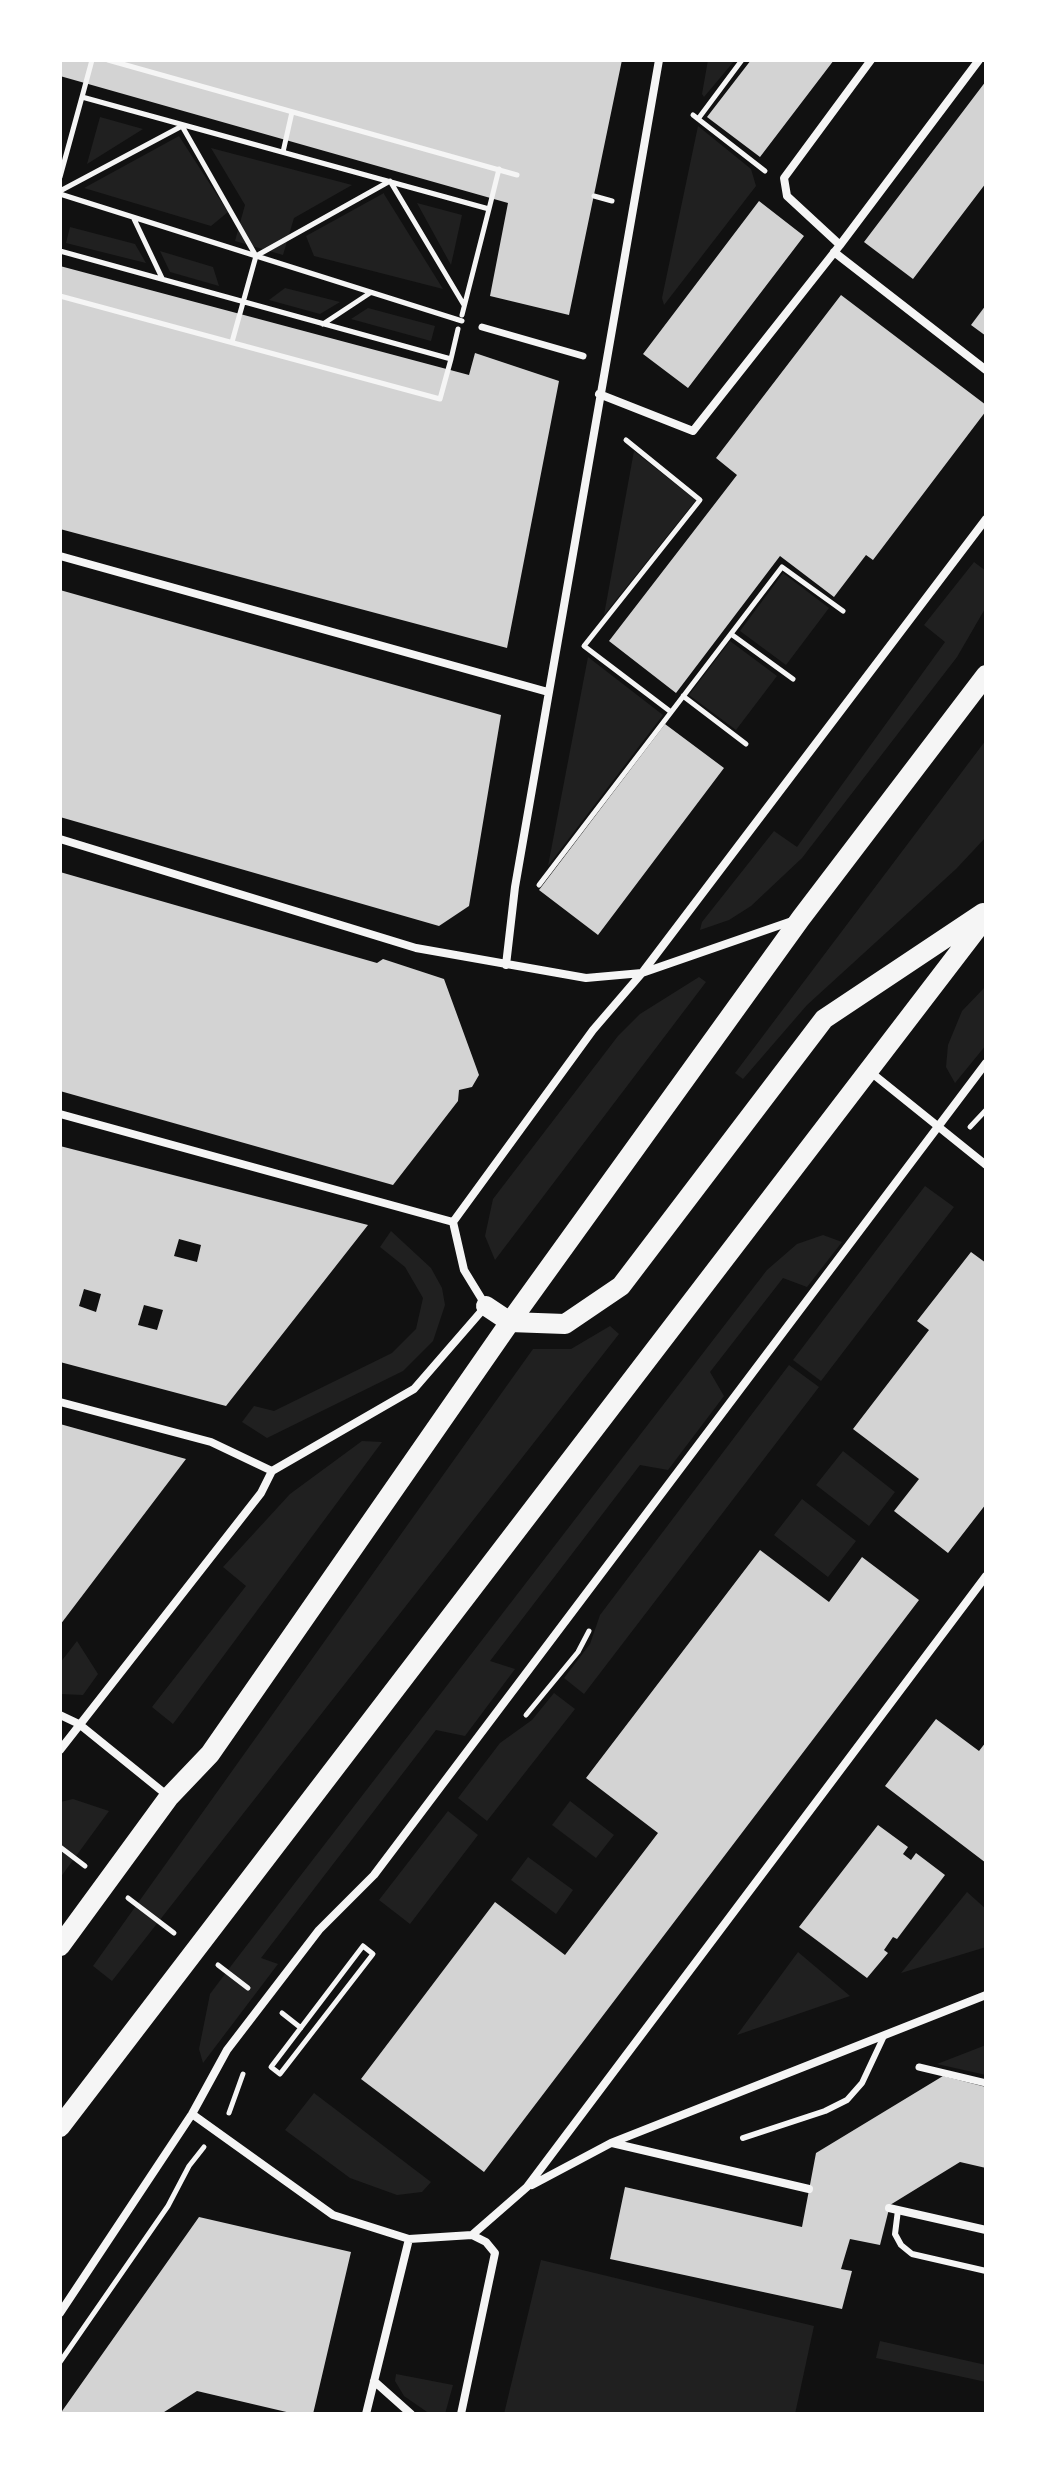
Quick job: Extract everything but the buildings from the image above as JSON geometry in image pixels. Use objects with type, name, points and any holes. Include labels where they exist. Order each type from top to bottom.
[{"type":"main road","points":[[60,1946],[169,1797],[210,1754],[510,1322],[801,918],[986,675]]},
{"type":"main road","points":[[486,1306],[510,1322],[565,1324],[621,1286],[824,1019],[986,910]]},
{"type":"main road","points":[[60,2127],[986,917]]},
{"type":"street","points":[[506,965],[515,887],[659,60]]},
{"type":"street","points":[[871,60],[784,178],[787,196],[837,249],[986,370]]},
{"type":"street","points":[[599,394],[693,431],[837,249],[979,60]]},
{"type":"street","points":[[482,327],[583,356]]},
{"type":"street","points":[[60,1750],[261,1493],[272,1471],[414,1389],[486,1306],[464,1270],[453,1222],[593,1030],[642,973],[986,519]]},
{"type":"street","points":[[60,556],[548,692]]},
{"type":"street","points":[[60,839],[416,948],[586,978],[642,973],[801,918]]},
{"type":"street","points":[[60,2313],[192,2114],[227,2050],[319,1930],[374,1875],[986,1063]]},
{"type":"street","points":[[868,1070],[986,1165]]},
{"type":"street","points":[[60,1114],[453,1222]]},
{"type":"street","points":[[60,1402],[211,1442],[272,1471]]},
{"type":"street","points":[[472,2235],[527,2187],[986,1576]]},
{"type":"street","points":[[60,1715],[79,1724],[169,1797]]},
{"type":"street","points":[[527,2187],[611,2143],[986,1995]]},
{"type":"street","points":[[919,2067],[986,2083]]},
{"type":"street","points":[[192,2114],[333,2215],[409,2239],[472,2235],[486,2242],[495,2253],[461,2414]]},
{"type":"street","points":[[611,2143],[809,2189]]},
{"type":"street","points":[[894,2209],[986,2230]]},
{"type":"street","points":[[366,2414],[409,2239]]},
{"type":"street","points":[[374,2381],[411,2414]]},
{"type":"lane","points":[[743,2138],[825,2111],[847,2100],[862,2083],[884,2036]]},
{"type":"lane","points":[[894,2209],[895,2234],[901,2245],[912,2254],[986,2271]]},
{"type":"path","points":[[60,177],[92,60]]},
{"type":"path","points":[[108,60],[517,175]]},
{"type":"path","points":[[742,60],[696,117],[765,171]]},
{"type":"path","points":[[82,97],[489,209]]},
{"type":"path","points":[[283,152],[292,112]]},
{"type":"path","points":[[60,192],[182,126]]},
{"type":"path","points":[[182,126],[256,256]]},
{"type":"path","points":[[60,296],[440,399],[499,169]]},
{"type":"path","points":[[232,342],[256,256],[390,181]]},
{"type":"path","points":[[390,181],[464,306]]},
{"type":"path","points":[[60,192],[460,321]]},
{"type":"path","points":[[133,218],[162,279]]},
{"type":"path","points":[[60,251],[451,359]]},
{"type":"path","points":[[323,324],[371,292]]},
{"type":"path","points":[[626,440],[700,500],[584,646],[671,712]]},
{"type":"path","points":[[536,889],[782,567],[843,611]]},
{"type":"path","points":[[731,634],[793,679]]},
{"type":"path","points":[[683,696],[746,744]]},
{"type":"path","points":[[363,1946],[373,1954],[309,2037],[280,2074],[271,2067],[363,1946]]},
{"type":"shaded area","points":[[708,60],[735,60],[704,97],[702,94]]},
{"type":"shaded area","points":[[100,117],[143,129],[87,164]]},
{"type":"shaded area","points":[[698,126],[751,169],[756,186],[664,305],[662,298]]},
{"type":"shaded area","points":[[179,136],[228,212],[211,226],[84,188]]},
{"type":"shaded area","points":[[211,148],[352,185],[294,218],[283,255],[235,241],[245,205]]},
{"type":"shaded area","points":[[384,193],[443,289],[314,256],[306,236]]},
{"type":"shaded area","points":[[417,203],[462,215],[451,265]]},
{"type":"shaded area","points":[[70,227],[135,244],[146,263],[66,243]]},
{"type":"shaded area","points":[[160,251],[213,267],[219,286],[170,272]]},
{"type":"shaded area","points":[[285,288],[340,302],[320,314],[269,300]]},
{"type":"shaded area","points":[[368,308],[435,326],[431,341],[351,319]]},
{"type":"shaded area","points":[[634,451],[696,500],[604,615]]},
{"type":"shaded area","points":[[974,562],[986,571],[986,607],[957,657],[802,858],[751,906],[729,920],[700,930],[702,922],[774,831],[797,847],[945,642],[924,625]]},
{"type":"shaded area","points":[[783,573],[829,608],[786,665],[740,631]]},
{"type":"shaded area","points":[[730,641],[777,676],[736,730],[689,695]]},
{"type":"shaded area","points":[[588,657],[663,715],[548,866]]},
{"type":"shaded area","points":[[986,740],[986,837],[956,869],[807,1005],[743,1079],[735,1073]]},
{"type":"shaded area","points":[[699,977],[706,982],[495,1260],[485,1236],[493,1199],[618,1036],[640,1014]]},
{"type":"shaded area","points":[[986,986],[986,1045],[955,1083],[946,1067],[948,1045],[962,1011]]},
{"type":"shaded area","points":[[925,1186],[954,1207],[821,1381],[793,1360]]},
{"type":"shaded area","points":[[391,1231],[431,1268],[442,1288],[445,1305],[433,1341],[403,1371],[267,1438],[242,1422],[254,1406],[274,1411],[392,1353],[416,1329],[423,1298],[405,1267],[380,1247]]},
{"type":"shaded area","points":[[823,1235],[842,1242],[807,1287],[783,1278],[710,1372],[724,1396],[668,1470],[640,1465],[490,1661],[515,1669],[465,1736],[436,1730],[261,1958],[278,1964],[203,2063],[199,2049],[210,1994],[767,1270],[797,1244]]},
{"type":"shaded area","points":[[610,1326],[619,1334],[112,1981],[93,1966],[533,1349],[571,1349]]},
{"type":"shaded area","points":[[789,1365],[819,1387],[584,1694],[564,1678],[590,1644],[600,1615]]},
{"type":"shaded area","points":[[362,1441],[382,1442],[173,1724],[152,1707],[246,1586],[223,1567],[290,1494]]},
{"type":"shaded area","points":[[843,1451],[895,1492],[869,1526],[816,1485]]},
{"type":"shaded area","points":[[802,1499],[856,1541],[828,1577],[774,1535]]},
{"type":"shaded area","points":[[77,1641],[98,1674],[83,1695],[60,1694],[60,1663]]},
{"type":"shaded area","points":[[554,1693],[575,1709],[487,1821],[458,1798],[500,1743],[532,1720]]},
{"type":"shaded area","points":[[73,1799],[109,1811],[60,1878],[60,1802]]},
{"type":"shaded area","points":[[570,1801],[614,1835],[596,1858],[552,1825]]},
{"type":"shaded area","points":[[448,1811],[478,1835],[410,1924],[379,1900]]},
{"type":"shaded area","points":[[528,1857],[573,1890],[556,1914],[511,1880]]},
{"type":"shaded area","points":[[967,1892],[986,1909],[986,1947],[901,1973]]},
{"type":"shaded area","points":[[798,1952],[850,1996],[737,2035]]},
{"type":"shaded area","points":[[986,2045],[986,2075],[937,2064]]},
{"type":"shaded area","points":[[314,2093],[431,2182],[422,2192],[397,2195],[350,2178],[285,2130]]},
{"type":"shaded area","points":[[541,2260],[814,2326],[795,2414],[504,2414]]},
{"type":"shaded area","points":[[880,2341],[986,2365],[986,2382],[876,2358]]},
{"type":"shaded area","points":[[396,2374],[453,2385],[445,2414],[430,2414],[404,2396],[395,2381]]}]
